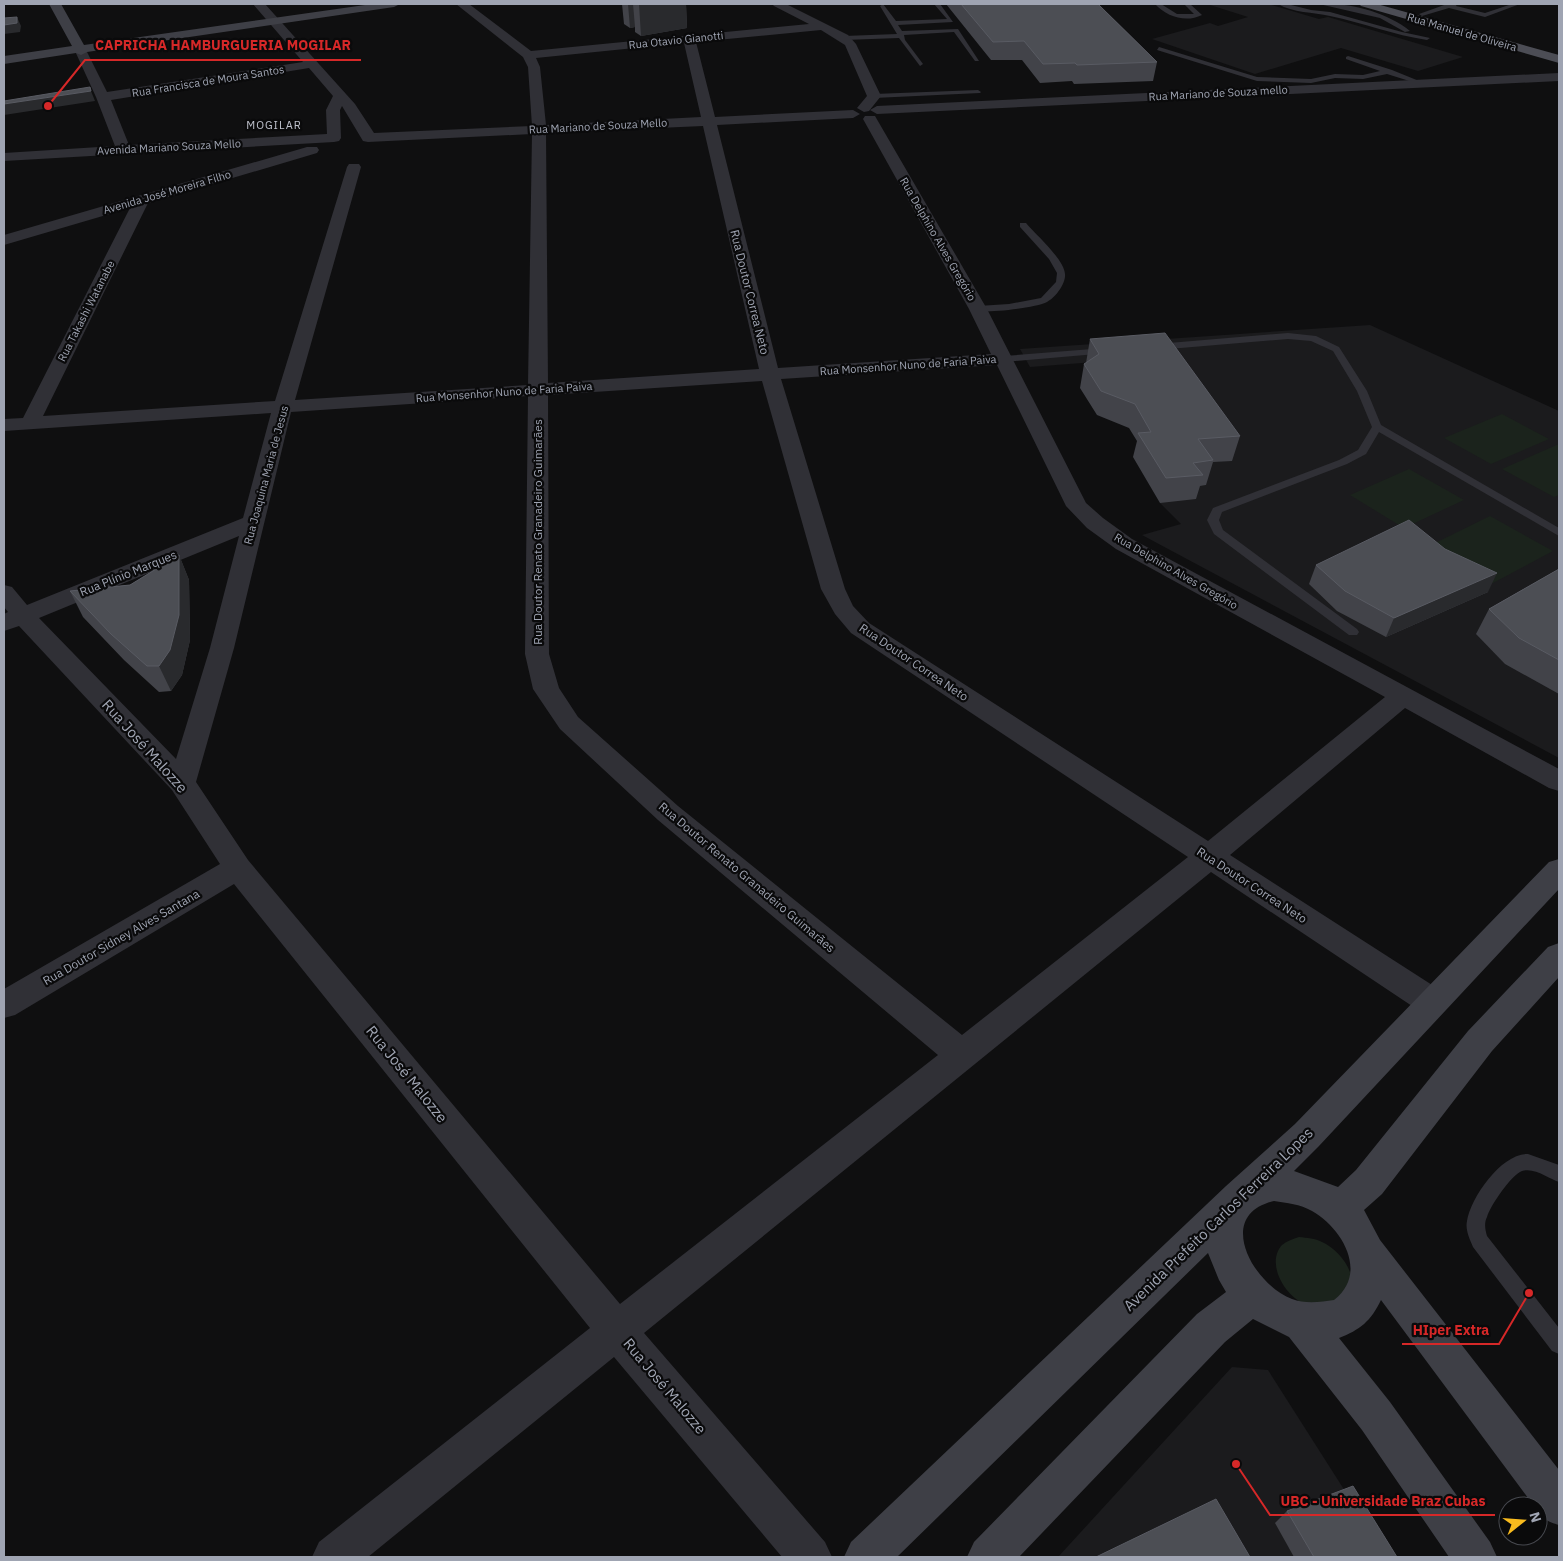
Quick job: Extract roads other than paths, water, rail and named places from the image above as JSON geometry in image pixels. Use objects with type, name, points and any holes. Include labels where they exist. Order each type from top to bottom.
[{"type":"main road","points":[[54,4],[81,50]]},
{"type":"main road","points":[[4,60],[394,4]]},
{"type":"main road","name":"Rua Manuel de Oliveira","points":[[1365,4],[1559,59]]},
{"type":"main road","name":"Rua Manuel de Oliveira","points":[[1385,4],[1559,52]]},
{"type":"main road","name":"Avenida Prefeito Carlos Ferreira Lopes","points":[[866,1557],[1307,1135],[1559,870]]},
{"type":"main road","points":[[1339,1210],[1369,1182],[1480,1041],[1559,956]]},
{"type":"main road","points":[[1368,1253],[1370,1277],[1366,1294],[1356,1308],[1341,1318],[1322,1322],[1301,1321],[1275,1311],[1254,1296],[1237,1276],[1227,1255],[1224,1233],[1228,1214],[1238,1199],[1254,1188],[1274,1184],[1296,1187],[1319,1196],[1339,1210],[1356,1230],[1368,1253],[1559,1504]]},
{"type":"main road","points":[[989,1557],[1224,1316],[1254,1296]]},
{"type":"main road","points":[[1301,1321],[1376,1416],[1475,1557]]},
{"type":"street","points":[[260,4],[350,107],[354,167]]},
{"type":"street","points":[[462,4],[528,55]]},
{"type":"street","points":[[778,4],[824,26],[847,41]]},
{"type":"street","name":"Rua Otavio Gianotti","points":[[528,55],[824,26]]},
{"type":"street","name":"Rua Doutor Correa Neto","points":[[689,39],[770,375],[833,590],[843,608],[860,628],[1432,1002]]},
{"type":"street","name":"Rua Delphino Alves Gregório","points":[[847,41],[870,111],[978,309],[1077,506],[1095,523],[1124,544],[1559,781]]},
{"type":"street","points":[[81,50],[103,97],[124,150]]},
{"type":"street","name":"Rua Doutor Renato Granadeiro Guimarães","points":[[528,55],[534,67],[539,130],[537,654],[546,689],[568,722],[668,812],[961,1054]]},
{"type":"street","name":"Rua Francisca de Moura Santos","points":[[103,97],[313,64]]},
{"type":"street","name":"Rua Mariano de Souza mello","points":[[829,115],[1269,85],[1421,84],[1559,77]]},
{"type":"street","name":"Rua Mariano de Souza mello","points":[[870,111],[1559,82]]},
{"type":"street","points":[[339,96],[333,110],[351,142]]},
{"type":"street","name":"Rua Mariano de Souza Mello","points":[[351,142],[709,120],[829,115]]},
{"type":"street","name":"Avenida Mariano Souza Mello","points":[[4,157],[124,150],[351,142]]},
{"type":"street","name":"Rua Joaquina Maria de Jesus","points":[[182,783],[222,648],[284,406],[354,167],[351,142]]},
{"type":"street","name":"Avenida José Moreira Filho","points":[[4,240],[351,142]]},
{"type":"street","name":"Rua Takashi Watanabe","points":[[30,423],[142,200]]},
{"type":"street","name":"Rua Monsenhor Nuno de Faria Paiva","points":[[4,425],[1004,359]]},
{"type":"street","name":"Rua Plínio Marques","points":[[13,619],[253,522]]},
{"type":"street","name":"Rua José Malozze","points":[[4,592],[13,619],[182,783],[238,868],[618,1332],[810,1557]]},
{"type":"street","points":[[334,1557],[618,1332],[961,1054],[1209,857],[1402,697]]},
{"type":"street","name":"Rua Doutor Sidney Alves Santana","points":[[4,1005],[238,868]]},
{"type":"lane","points":[[894,23],[951,21],[937,4]]},
{"type":"lane","points":[[1158,4],[1167,14],[1175,16],[1199,15],[1187,4]]},
{"type":"lane","points":[[1281,4],[1311,12],[1330,14],[1411,37],[1427,38],[1405,30],[1382,17],[1348,8],[1320,4]]},
{"type":"lane","points":[[1422,14],[1459,4]]},
{"type":"lane","points":[[1447,6],[1485,15],[1517,4]]},
{"type":"lane","points":[[883,6],[920,64]]},
{"type":"lane","points":[[847,41],[956,30],[977,60]]},
{"type":"lane","points":[[1159,49],[1269,85],[1310,81],[1335,76],[1363,77],[1390,71]]},
{"type":"lane","points":[[1348,58],[1390,71],[1421,84]]},
{"type":"lane","points":[[870,111],[978,92]]},
{"type":"lane","points":[[978,309],[1009,307],[1044,300],[1060,283],[1062,273],[1053,258],[1024,226]]},
{"type":"lane","points":[[1144,348],[1288,336],[1313,338],[1336,349],[1362,392],[1377,428],[1559,533]]},
{"type":"lane","points":[[1004,359],[1115,350]]},
{"type":"lane","points":[[1353,632],[1218,532],[1213,520],[1217,510],[1343,462],[1362,452],[1377,428]]},
{"type":"lane","points":[[1559,1174],[1534,1163],[1520,1162],[1510,1168],[1478,1212],[1475,1224],[1480,1241],[1559,1344]]},
{"type":"place","name":"CAPRICHA HAMBURGUERIA MOGILAR","points":[[48,106]]},
{"type":"place","name":"HIper Extra","points":[[1529,1293]]},
{"type":"place","name":"UBC - Universidade Braz Cubas","points":[[1236,1464]]},
{"type":"district","name":"MOGILAR","points":[[274,125]]}]
